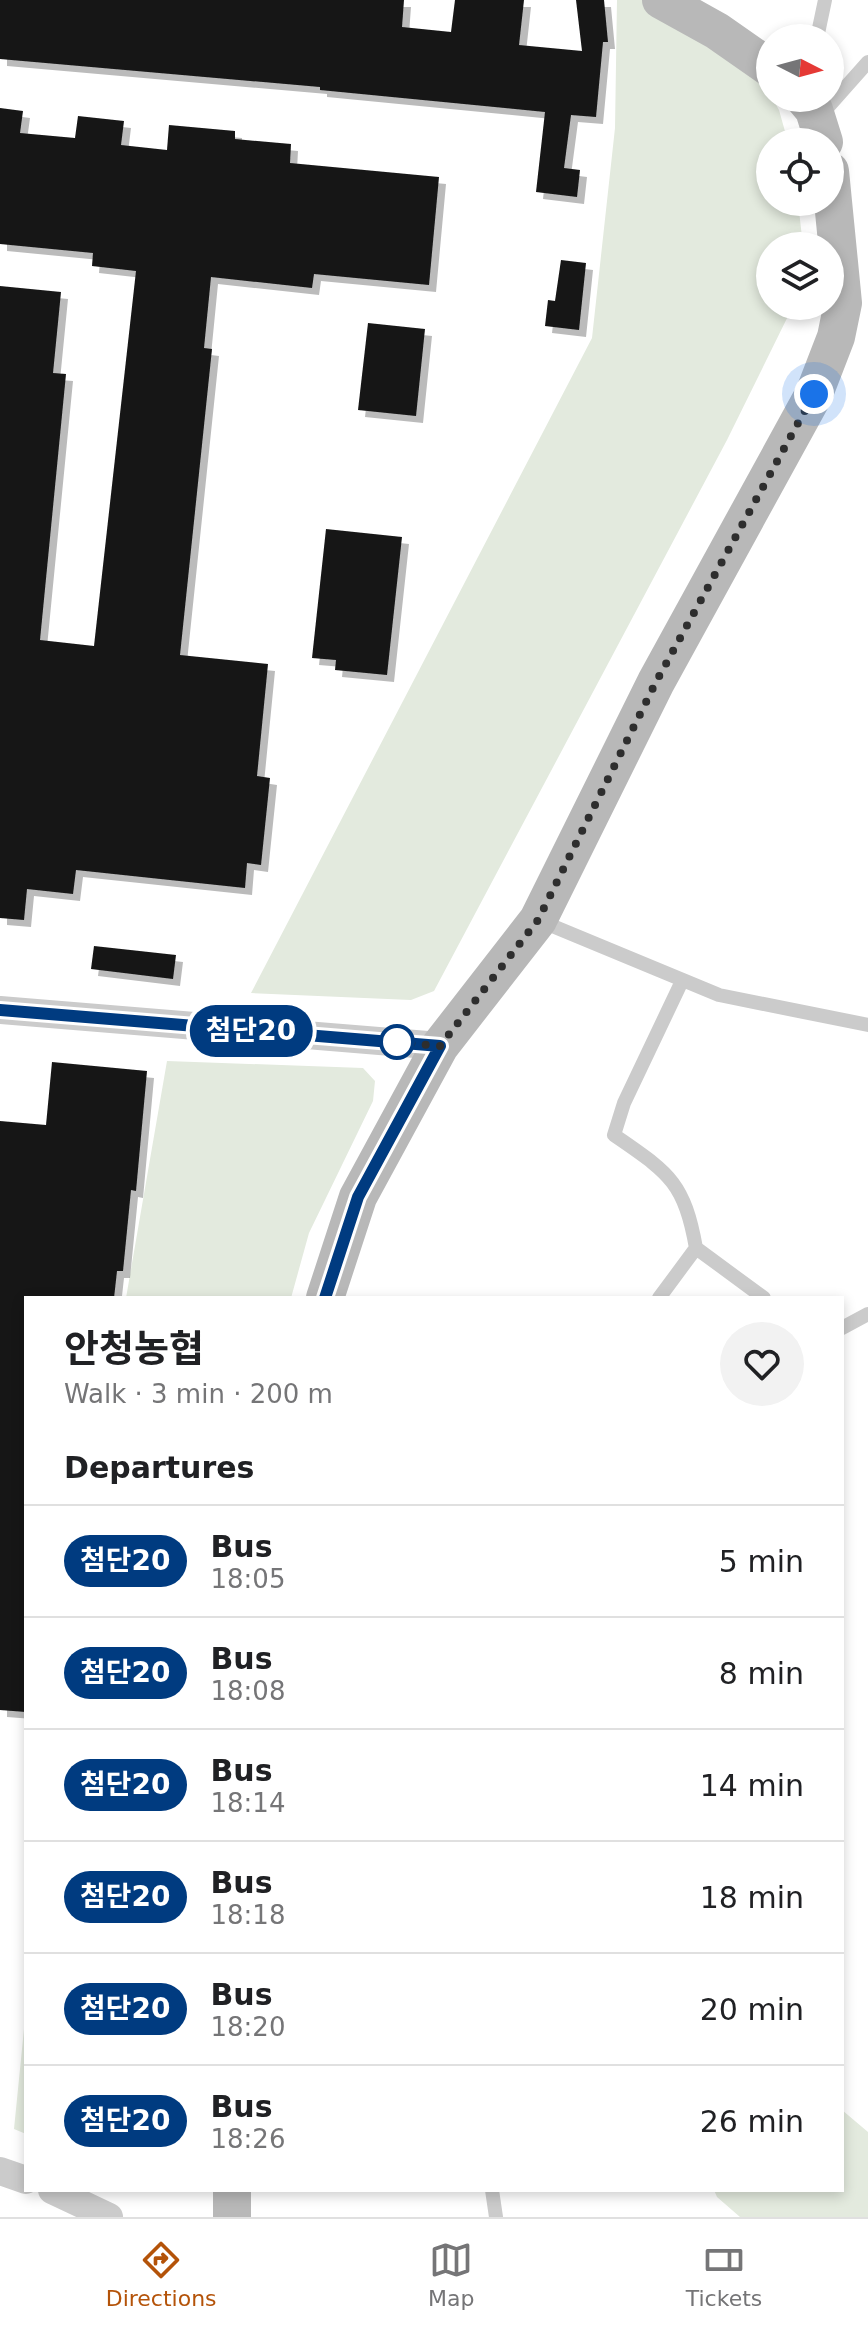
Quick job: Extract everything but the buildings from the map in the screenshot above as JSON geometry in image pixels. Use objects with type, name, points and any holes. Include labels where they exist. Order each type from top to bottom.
[{"type":"main road","points":[[661,0],[717,31],[756,58]]},
{"type":"main road","points":[[326,1296],[358,1197],[440,1046],[538,920],[656,682],[826,369],[843,303],[834,216]]},
{"type":"main road","points":[[232,2192],[232,2217]]},
{"type":"street","points":[[0,1010],[440,1046]]},
{"type":"street","points":[[0,2171],[24,2179]]},
{"type":"street","points":[[56,2192],[109,2217]]},
{"type":"lane","points":[[820,24],[825,0]]},
{"type":"lane","points":[[815,120],[868,62]]},
{"type":"lane","points":[[538,920],[719,995],[868,1025]]},
{"type":"lane","points":[[682,981],[624,1103],[614,1135],[660,1167],[678,1186],[690,1215],[696,1248],[761,1296]]},
{"type":"lane","points":[[660,1296],[696,1248]]},
{"type":"lane","points":[[844,1327],[865,1320]]},
{"type":"lane","points":[[492,2192],[496,2217]]},
{"type":"shaded area","points":[[617,0],[671,0],[754,66],[756,112],[780,112],[784,128],[756,128],[756,216],[800,216],[801,232],[756,232],[756,320],[786,320],[727,440],[434,991],[411,1000],[251,993],[592,338],[615,128]]},
{"type":"shaded area","points":[[167,1061],[363,1068],[375,1081],[373,1101],[309,1233],[292,1296],[126,1296]]},
{"type":"shaded area","points":[[24,2029],[24,2133],[14,2129]]},
{"type":"shaded area","points":[[844,2112],[868,2132],[868,2217],[740,2217],[715,2192],[844,2192]]},
{"type":"bus line","name":"첨단20","points":[[0,1010],[440,1046],[358,1197],[326,1296]]},
{"type":"route","points":[[397,1042],[440,1046],[538,920],[656,682],[814,394]]}]
